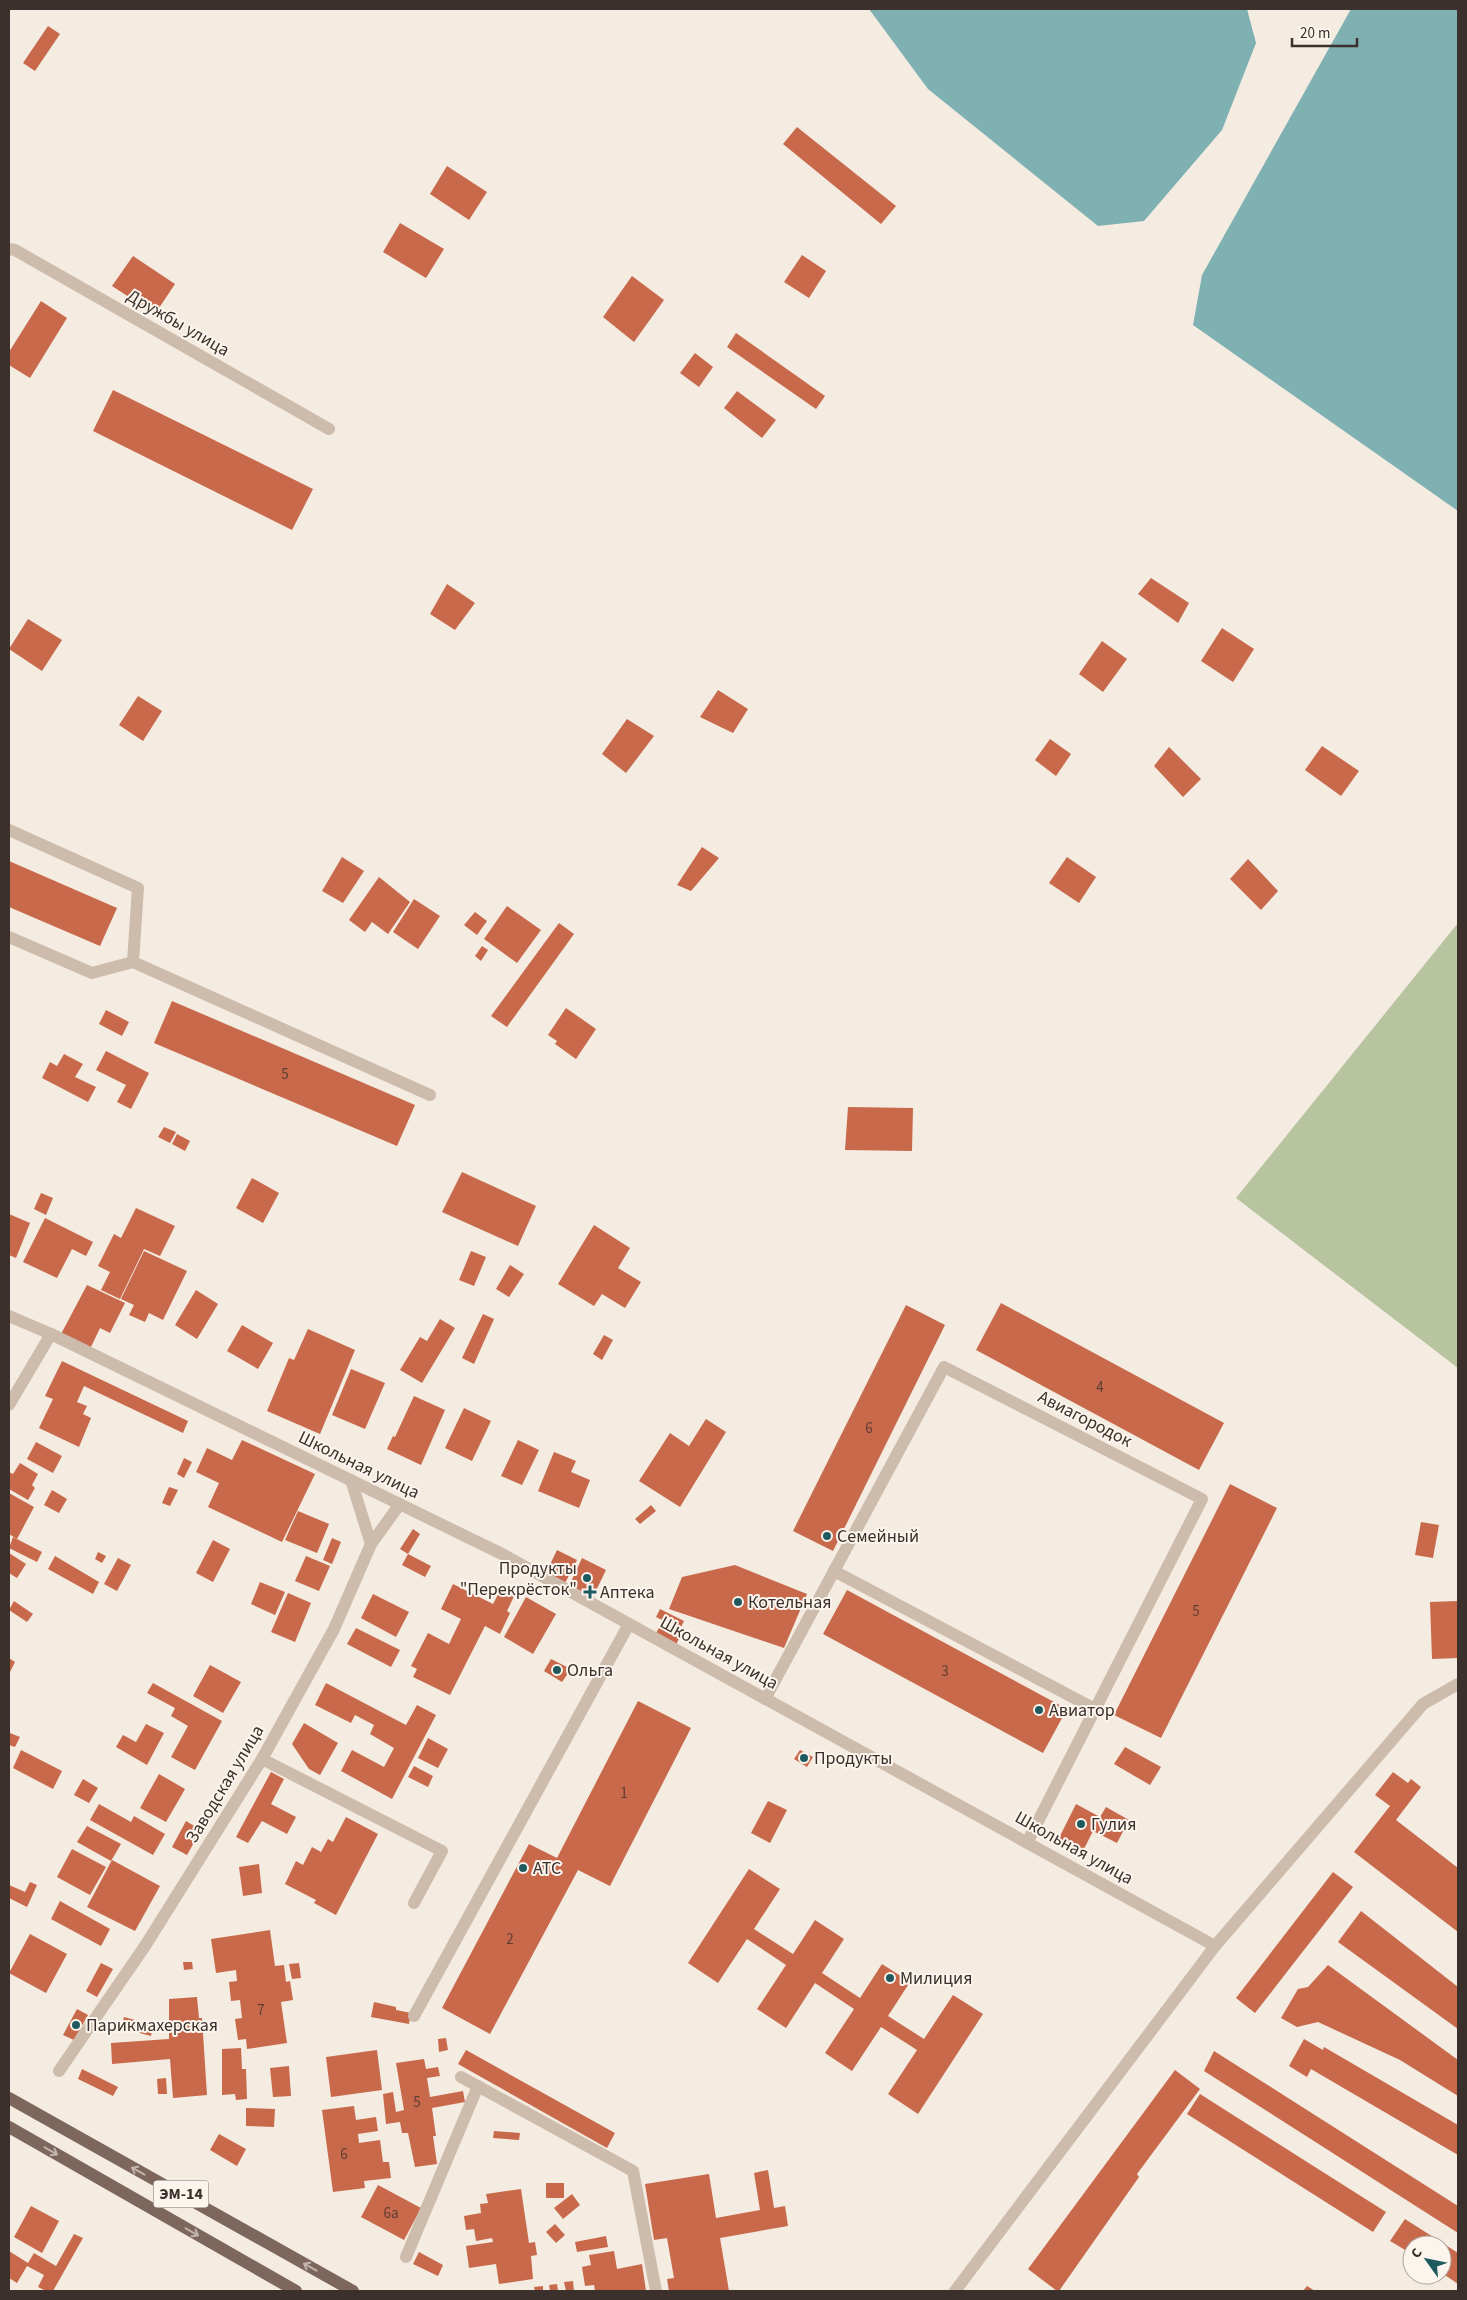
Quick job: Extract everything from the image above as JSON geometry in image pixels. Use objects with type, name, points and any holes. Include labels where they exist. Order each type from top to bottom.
[{"type":"main road","name":"ЭМ-14","points":[[9,2098],[353,2291]]},
{"type":"main road","name":"ЭМ-14","points":[[10,2132],[296,2291]]},
{"type":"street","name":"Дружбы улица","points":[[9,249],[15,250],[329,429]]},
{"type":"street","points":[[9,830],[138,888],[133,962]]},
{"type":"street","points":[[9,937],[92,973],[133,962],[430,1095]]},
{"type":"street","name":"Школьная улица","points":[[9,1316],[52,1334],[502,1554],[1215,1946]]},
{"type":"street","points":[[9,1405],[52,1334]]},
{"type":"street","name":"Авиагородок","points":[[765,1699],[944,1367],[1202,1499],[1027,1842]]},
{"type":"street","points":[[351,1480],[371,1544]]},
{"type":"street","name":"Заводская улица","points":[[59,2071],[145,1946],[262,1759],[334,1629],[371,1544],[400,1504]]},
{"type":"street","points":[[834,1571],[1095,1708]]},
{"type":"street","points":[[414,2016],[629,1624]]},
{"type":"street","points":[[955,2291],[1215,1946],[1423,1704],[1458,1684]]},
{"type":"street","points":[[262,1759],[442,1851],[414,1902]]},
{"type":"street","points":[[461,2077],[633,2172],[656,2291]]},
{"type":"street","points":[[406,2257],[478,2086]]},
{"type":"green space","points":[[1458,923],[1458,1368],[1236,1198]]},
{"type":"water","points":[[869,9],[1247,9],[1256,43],[1222,130],[1144,221],[1098,226],[928,89]]},
{"type":"water","points":[[1351,9],[1458,9],[1458,511],[1193,325],[1202,275]]},
{"type":"building","points":[[48,26],[60,34],[35,71],[23,63]]},
{"type":"building","points":[[797,127],[896,206],[881,224],[783,144]]},
{"type":"building","points":[[447,166],[487,192],[469,220],[430,194]]},
{"type":"building","points":[[400,223],[444,249],[426,278],[383,252]]},
{"type":"building","points":[[802,255],[826,271],[809,298],[784,282]]},
{"type":"building","points":[[133,256],[175,284],[155,314],[112,286]]},
{"type":"building","points":[[632,276],[664,300],[634,342],[603,317]]},
{"type":"building","points":[[41,301],[67,318],[30,378],[9,365],[9,352]]},
{"type":"building","points":[[736,333],[825,396],[816,409],[727,347]]},
{"type":"building","points":[[695,353],[713,367],[699,387],[680,373]]},
{"type":"building","points":[[113,390],[313,489],[292,530],[93,431]]},
{"type":"building","points":[[737,391],[776,420],[762,438],[724,408]]},
{"type":"building","points":[[1151,578],[1189,603],[1178,623],[1138,594]]},
{"type":"building","points":[[447,584],[475,603],[455,630],[430,614]]},
{"type":"building","points":[[28,619],[62,640],[42,671],[9,649]]},
{"type":"building","points":[[1222,628],[1254,649],[1233,682],[1201,661]]},
{"type":"building","points":[[1102,641],[1127,659],[1103,692],[1079,674]]},
{"type":"building","points":[[718,690],[748,709],[733,733],[700,717]]},
{"type":"building","points":[[138,696],[162,711],[143,741],[119,725]]},
{"type":"building","points":[[627,719],[654,736],[626,773],[602,754]]},
{"type":"building","points":[[1050,739],[1071,754],[1056,776],[1035,760]]},
{"type":"building","points":[[1322,746],[1359,771],[1341,796],[1305,770]]},
{"type":"building","points":[[1169,747],[1201,779],[1183,797],[1154,766]]},
{"type":"building","points":[[702,847],[719,858],[691,891],[677,885]]},
{"type":"building","points":[[342,857],[364,871],[343,903],[322,891]]},
{"type":"building","points":[[1067,857],[1096,877],[1079,903],[1049,883]]},
{"type":"building","points":[[1248,859],[1278,891],[1261,910],[1230,879]]},
{"type":"building","points":[[9,861],[117,908],[100,946],[9,907]]},
{"type":"building","points":[[379,877],[410,902],[388,934],[372,922],[365,932],[349,920]]},
{"type":"building","points":[[414,899],[440,916],[418,949],[393,932]]},
{"type":"building","points":[[507,906],[541,930],[517,963],[484,939]]},
{"type":"building","points":[[475,912],[487,921],[477,935],[464,925]]},
{"type":"building","points":[[559,923],[574,934],[507,1027],[491,1016]]},
{"type":"building","points":[[482,946],[488,950],[481,961],[475,956]]},
{"type":"building","points":[[172,1001],[415,1105],[397,1146],[154,1043]]},
{"type":"building","points":[[566,1008],[596,1029],[576,1059],[555,1044],[557,1041],[548,1035]]},
{"type":"building","points":[[106,1010],[129,1022],[122,1036],[99,1024]]},
{"type":"building","points":[[106,1051],[149,1073],[131,1109],[117,1102],[126,1085],[96,1070]]},
{"type":"building","points":[[64,1054],[83,1064],[75,1077],[96,1087],[88,1102],[42,1078],[50,1062],[57,1066]]},
{"type":"building","points":[[848,1107],[913,1108],[912,1151],[845,1150]]},
{"type":"building","points":[[164,1127],[176,1132],[170,1143],[158,1137]]},
{"type":"building","points":[[177,1134],[190,1141],[185,1151],[172,1144]]},
{"type":"building","points":[[462,1172],[536,1206],[518,1246],[442,1212]]},
{"type":"building","points":[[252,1178],[279,1193],[263,1223],[236,1208]]},
{"type":"building","points":[[41,1193],[53,1198],[46,1215],[34,1209]]},
{"type":"building","points":[[136,1208],[175,1226],[160,1256],[144,1249],[120,1299],[101,1290],[110,1272],[98,1266],[114,1234],[121,1238]]},
{"type":"building","points":[[9,1214],[30,1223],[16,1258],[9,1255]]},
{"type":"building","points":[[45,1218],[93,1242],[86,1256],[72,1249],[57,1278],[23,1262]]},
{"type":"building","points":[[594,1225],[630,1248],[618,1268],[641,1282],[625,1308],[602,1294],[594,1306],[558,1284]]},
{"type":"building","points":[[144,1251],[187,1271],[163,1320],[149,1313],[145,1322],[129,1315],[134,1305],[121,1299]]},
{"type":"building","points":[[471,1251],[486,1257],[474,1286],[459,1280]]},
{"type":"building","points":[[510,1265],[524,1274],[509,1297],[496,1289]]},
{"type":"building","points":[[87,1285],[125,1303],[110,1333],[100,1328],[90,1349],[61,1334]]},
{"type":"building","points":[[196,1290],[218,1304],[197,1339],[175,1325]]},
{"type":"building","points":[[1001,1303],[1224,1423],[1199,1470],[976,1350]]},
{"type":"building","points":[[906,1305],[945,1325],[833,1551],[793,1531]]},
{"type":"building","points":[[483,1314],[494,1319],[474,1364],[462,1358]]},
{"type":"building","points":[[440,1319],[455,1328],[422,1383],[400,1370],[420,1337],[427,1341]]},
{"type":"building","points":[[242,1325],[273,1343],[258,1369],[227,1351]]},
{"type":"building","points":[[308,1329],[355,1350],[320,1434],[267,1411],[289,1358],[294,1360]]},
{"type":"building","points":[[604,1335],[613,1340],[602,1360],[593,1354]]},
{"type":"building","points":[[62,1361],[188,1421],[183,1433],[84,1386],[77,1402],[87,1406],[83,1414],[91,1418],[79,1447],[39,1428],[53,1399],[45,1396]]},
{"type":"building","points":[[351,1369],[385,1383],[365,1429],[332,1415]]},
{"type":"building","points":[[414,1396],[445,1410],[421,1465],[387,1449],[393,1436],[395,1437]]},
{"type":"building","points":[[464,1408],[491,1421],[472,1461],[445,1448]]},
{"type":"building","points":[[706,1419],[726,1432],[680,1507],[639,1481],[670,1433],[689,1446]]},
{"type":"building","points":[[242,1440],[315,1474],[282,1542],[208,1507],[219,1483],[196,1472],[207,1448],[232,1460]]},
{"type":"building","points":[[518,1440],[539,1450],[522,1485],[501,1476]]},
{"type":"building","points":[[36,1442],[62,1456],[53,1473],[27,1459]]},
{"type":"building","points":[[554,1452],[576,1461],[571,1472],[590,1480],[579,1508],[538,1491]]},
{"type":"building","points":[[184,1458],[192,1462],[184,1478],[177,1474]]},
{"type":"building","points":[[20,1463],[38,1474],[32,1485],[35,1488],[28,1500],[9,1489],[9,1472],[13,1474]]},
{"type":"building","points":[[1230,1484],[1277,1508],[1161,1738],[1114,1715]]},
{"type":"building","points":[[169,1487],[178,1490],[170,1506],[162,1503]]},
{"type":"building","points":[[52,1490],[67,1499],[59,1513],[44,1505]]},
{"type":"building","points":[[9,1493],[34,1507],[17,1539],[9,1534]]},
{"type":"building","points":[[651,1505],[656,1511],[640,1524],[635,1519]]},
{"type":"building","points":[[298,1511],[329,1524],[317,1553],[285,1540]]},
{"type":"building","points":[[1421,1522],[1439,1525],[1433,1558],[1415,1555]]},
{"type":"building","points":[[413,1529],[420,1534],[408,1554],[400,1549]]},
{"type":"building","points":[[13,1537],[42,1552],[37,1562],[9,1548]]},
{"type":"building","points":[[332,1538],[341,1542],[332,1564],[323,1560]]},
{"type":"building","points":[[213,1540],[230,1549],[213,1582],[196,1573]]},
{"type":"building","points":[[557,1550],[577,1560],[565,1583],[546,1573]]},
{"type":"building","points":[[98,1552],[106,1556],[102,1563],[95,1559]]},
{"type":"building","points":[[9,1553],[26,1564],[17,1578],[9,1573]]},
{"type":"building","points":[[408,1554],[431,1566],[425,1577],[402,1565]]},
{"type":"building","points":[[55,1556],[99,1582],[93,1594],[48,1569]]},
{"type":"building","points":[[306,1556],[330,1566],[319,1591],[295,1581]]},
{"type":"building","points":[[118,1558],[131,1565],[117,1591],[104,1584]]},
{"type":"building","name":"Продукты \"Перекрёсток\"","points":[[582,1558],[606,1570],[593,1597],[569,1586]]},
{"type":"building","name":"Котельная","points":[[735,1565],[807,1594],[784,1648],[669,1609],[682,1577]]},
{"type":"building","points":[[260,1582],[285,1592],[275,1615],[251,1604]]},
{"type":"building","points":[[453,1584],[493,1604],[502,1587],[515,1594],[507,1611],[510,1613],[500,1634],[485,1626],[450,1695],[413,1677],[417,1669],[411,1666],[428,1633],[449,1644],[461,1619],[441,1609]]},
{"type":"building","points":[[847,1590],[1067,1709],[1043,1753],[823,1634]]},
{"type":"building","points":[[288,1593],[311,1603],[295,1642],[271,1632]]},
{"type":"building","points":[[373,1594],[409,1612],[396,1637],[361,1618]]},
{"type":"building","points":[[526,1597],[556,1614],[533,1654],[504,1637]]},
{"type":"building","points":[[14,1601],[33,1614],[27,1622],[9,1610]]},
{"type":"building","points":[[1458,1601],[1458,1658],[1432,1659],[1430,1602]]},
{"type":"building","points":[[660,1609],[684,1621],[680,1629],[656,1617]]},
{"type":"building","points":[[661,1624],[681,1634],[676,1645],[655,1635]]},
{"type":"building","points":[[356,1628],[400,1650],[391,1667],[347,1644]]},
{"type":"building","points":[[9,1658],[15,1662],[9,1674]]},
{"type":"building","name":"Ольга","points":[[551,1659],[571,1669],[562,1682],[544,1671]]},
{"type":"building","points":[[210,1665],[241,1682],[223,1713],[193,1696]]},
{"type":"building","points":[[153,1683],[222,1721],[195,1770],[171,1757],[188,1726],[171,1716],[175,1708],[147,1693]]},
{"type":"building","points":[[326,1683],[406,1725],[417,1705],[436,1715],[392,1799],[341,1771],[352,1750],[384,1767],[394,1748],[370,1734],[374,1725],[355,1715],[351,1723],[315,1705]]},
{"type":"building","points":[[638,1701],[691,1728],[610,1886],[578,1870],[490,2034],[442,2008],[529,1844],[557,1858]]},
{"type":"building","points":[[304,1723],[338,1743],[320,1775],[309,1769],[292,1744]]},
{"type":"building","points":[[146,1724],[164,1733],[147,1765],[116,1747],[123,1735],[136,1742]]},
{"type":"building","points":[[10,1733],[20,1737],[15,1747],[9,1745]]},
{"type":"building","points":[[428,1738],[448,1749],[438,1768],[418,1758]]},
{"type":"building","points":[[1125,1747],[1161,1767],[1150,1785],[1114,1764]]},
{"type":"building","points":[[21,1750],[62,1771],[53,1789],[13,1768]]},
{"type":"building","name":"Продукты","points":[[800,1750],[813,1757],[807,1767],[794,1759]]},
{"type":"building","points":[[414,1766],[433,1776],[428,1787],[408,1777]]},
{"type":"building","points":[[271,1772],[284,1779],[271,1804],[296,1817],[287,1834],[262,1821],[248,1843],[236,1837]]},
{"type":"building","points":[[1393,1772],[1408,1783],[1411,1779],[1421,1787],[1396,1820],[1458,1868],[1458,1932],[1354,1852],[1390,1806],[1375,1795]]},
{"type":"building","points":[[159,1774],[185,1789],[166,1822],[140,1808]]},
{"type":"building","points":[[83,1779],[98,1788],[89,1803],[74,1795]]},
{"type":"building","points":[[768,1801],[787,1810],[770,1843],[751,1833]]},
{"type":"building","points":[[99,1804],[131,1822],[134,1816],[165,1834],[153,1855],[90,1820]]},
{"type":"building","name":"Гулия","points":[[1076,1804],[1100,1817],[1106,1807],[1129,1820],[1117,1843],[1093,1831],[1081,1855],[1057,1842]]},
{"type":"building","points":[[346,1817],[378,1834],[336,1915],[314,1903],[316,1900],[285,1884],[296,1861],[303,1865],[312,1847],[321,1852],[328,1839],[333,1842]]},
{"type":"building","points":[[186,1821],[201,1830],[187,1855],[172,1847]]},
{"type":"building","points":[[87,1826],[121,1844],[111,1861],[77,1842]]},
{"type":"building","points":[[72,1849],[106,1867],[90,1895],[57,1877]]},
{"type":"building","points":[[112,1860],[160,1886],[135,1931],[87,1907]]},
{"type":"building","points":[[259,1864],[262,1893],[243,1896],[239,1867]]},
{"type":"building","points":[[749,1869],[780,1889],[754,1929],[793,1954],[815,1920],[844,1939],[822,1973],[860,1998],[882,1964],[910,1982],[888,2016],[924,2039],[953,1995],[983,2014],[918,2114],[888,2094],[917,2050],[881,2027],[852,2071],[825,2053],[854,2009],[815,1983],[786,2028],[757,2009],[786,1965],[747,1939],[718,1983],[688,1963]]},
{"type":"building","points":[[1333,1872],[1353,1887],[1255,2013],[1236,1998]]},
{"type":"building","points":[[30,1882],[37,1885],[27,1907],[9,1898],[9,1885],[25,1892]]},
{"type":"building","points":[[60,1901],[110,1929],[101,1946],[51,1919]]},
{"type":"building","points":[[1361,1911],[1458,1987],[1458,2029],[1338,1942]]},
{"type":"building","points":[[270,1930],[275,1966],[284,1965],[286,1982],[290,1981],[293,2000],[281,2002],[287,2043],[247,2049],[246,2039],[238,2040],[235,2019],[242,2018],[240,2000],[231,2001],[229,1982],[237,1981],[236,1970],[216,1973],[211,1939]]},
{"type":"building","points":[[30,1934],[67,1954],[46,1993],[9,1973]]},
{"type":"building","points":[[183,1962],[192,1962],[193,1969],[184,1970]]},
{"type":"building","points":[[101,1963],[113,1969],[97,1997],[86,1991]]},
{"type":"building","points":[[299,1963],[301,1978],[292,1979],[289,1964]]},
{"type":"building","points":[[1328,1965],[1458,2060],[1458,2096],[1400,2060],[1318,2022],[1297,2027],[1281,2018],[1298,1989],[1308,1987]]},
{"type":"building","points":[[197,1997],[199,2018],[202,2018],[207,2095],[173,2098],[170,2059],[112,2064],[111,2043],[169,2039],[169,1999]]},
{"type":"building","points":[[374,2002],[411,2013],[409,2024],[371,2017]]},
{"type":"building","name":"Парикмахерская","points":[[77,2009],[88,2015],[74,2040],[63,2035]]},
{"type":"building","points":[[124,2017],[153,2025],[151,2036],[121,2028]]},
{"type":"building","points":[[446,2038],[448,2050],[439,2052],[438,2039]]},
{"type":"building","points":[[1304,2039],[1323,2050],[1324,2047],[1458,2125],[1458,2155],[1311,2069],[1307,2077],[1289,2066]]},
{"type":"building","points":[[241,2048],[242,2069],[246,2069],[247,2099],[236,2100],[235,2094],[222,2095],[222,2049]]},
{"type":"building","points":[[377,2050],[382,2090],[331,2097],[326,2057]]},
{"type":"building","points":[[466,2050],[615,2133],[607,2148],[458,2064]]},
{"type":"building","points":[[1214,2051],[1458,2206],[1458,2233],[1204,2071]]},
{"type":"building","points":[[424,2059],[426,2069],[438,2067],[440,2076],[427,2078],[430,2097],[463,2091],[465,2102],[432,2108],[437,2164],[415,2167],[408,2133],[402,2133],[400,2122],[386,2124],[383,2094],[393,2092],[396,2112],[404,2110],[396,2063]]},
{"type":"building","points":[[289,2066],[291,2096],[273,2097],[270,2068]]},
{"type":"building","points":[[82,2069],[118,2087],[113,2096],[78,2079]]},
{"type":"building","points":[[1175,2070],[1200,2089],[1137,2174],[1139,2177],[1059,2291],[1057,2291],[1028,2269]]},
{"type":"building","points":[[166,2078],[167,2094],[158,2094],[157,2079]]},
{"type":"building","points":[[1200,2094],[1386,2212],[1373,2232],[1187,2114]]},
{"type":"building","points":[[354,2106],[356,2120],[376,2117],[378,2131],[358,2134],[359,2143],[380,2140],[383,2162],[389,2162],[391,2178],[364,2181],[365,2188],[333,2192],[322,2110]]},
{"type":"building","points":[[246,2108],[275,2109],[274,2127],[246,2126]]},
{"type":"building","points":[[494,2131],[520,2133],[519,2140],[493,2138]]},
{"type":"building","points":[[219,2134],[246,2149],[237,2166],[210,2150]]},
{"type":"building","points":[[768,2170],[774,2208],[785,2206],[788,2226],[720,2238],[729,2291],[669,2291],[667,2279],[674,2278],[667,2238],[654,2240],[645,2184],[709,2174],[716,2218],[760,2210],[754,2173]]},
{"type":"building","points":[[546,2183],[564,2183],[564,2198],[546,2198]]},
{"type":"building","points":[[378,2185],[421,2208],[404,2240],[361,2217]]},
{"type":"building","points":[[521,2189],[529,2243],[535,2242],[537,2255],[531,2256],[533,2279],[499,2284],[496,2264],[469,2268],[466,2246],[493,2242],[492,2238],[476,2241],[474,2229],[466,2230],[464,2216],[481,2213],[480,2204],[488,2203],[486,2194]]},
{"type":"building","points":[[572,2194],[580,2205],[563,2219],[554,2208]]},
{"type":"building","points":[[31,2206],[59,2221],[42,2253],[14,2237]]},
{"type":"building","points":[[1405,2219],[1430,2235],[1402,2235],[1402,2248],[1390,2241]]},
{"type":"building","points":[[555,2224],[565,2235],[556,2243],[546,2232]]},
{"type":"building","points":[[74,2234],[83,2238],[53,2291],[46,2291],[38,2287],[44,2275],[27,2266],[17,2283],[9,2278],[9,2251],[28,2263],[34,2253],[56,2266]]},
{"type":"building","points":[[606,2236],[608,2247],[577,2252],[575,2242]]},
{"type":"building","points":[[1452,2249],[1458,2253],[1458,2284],[1452,2280]]},
{"type":"building","points":[[614,2251],[617,2269],[642,2264],[646,2291],[595,2291],[594,2285],[585,2286],[582,2267],[591,2265],[589,2255]]},
{"type":"building","points":[[419,2252],[443,2265],[438,2276],[413,2264]]},
{"type":"building","points":[[573,2281],[574,2291],[566,2291],[564,2282]]},
{"type":"building","points":[[557,2284],[558,2291],[550,2291],[549,2285]]},
{"type":"building","points":[[543,2286],[543,2291],[535,2291],[534,2287]]},
{"type":"building","points":[[1307,2286],[1315,2291],[1303,2291]]},
{"type":"place","name":"Семейный","points":[[827,1536]]},
{"type":"place","name":"Продукты \"Перекрёсток\"","points":[[587,1578]]},
{"type":"place","name":"Аптека","points":[[590,1592]]},
{"type":"place","name":"Котельная","points":[[738,1602]]},
{"type":"place","name":"Ольга","points":[[557,1670]]},
{"type":"place","name":"Авиатор","points":[[1039,1710]]},
{"type":"place","name":"Продукты","points":[[804,1758]]},
{"type":"place","name":"Гулия","points":[[1081,1824]]},
{"type":"place","name":"АТС","points":[[523,1868]]},
{"type":"place","name":"Милиция","points":[[890,1978]]},
{"type":"place","name":"Парикмахерская","points":[[76,2025]]}]
